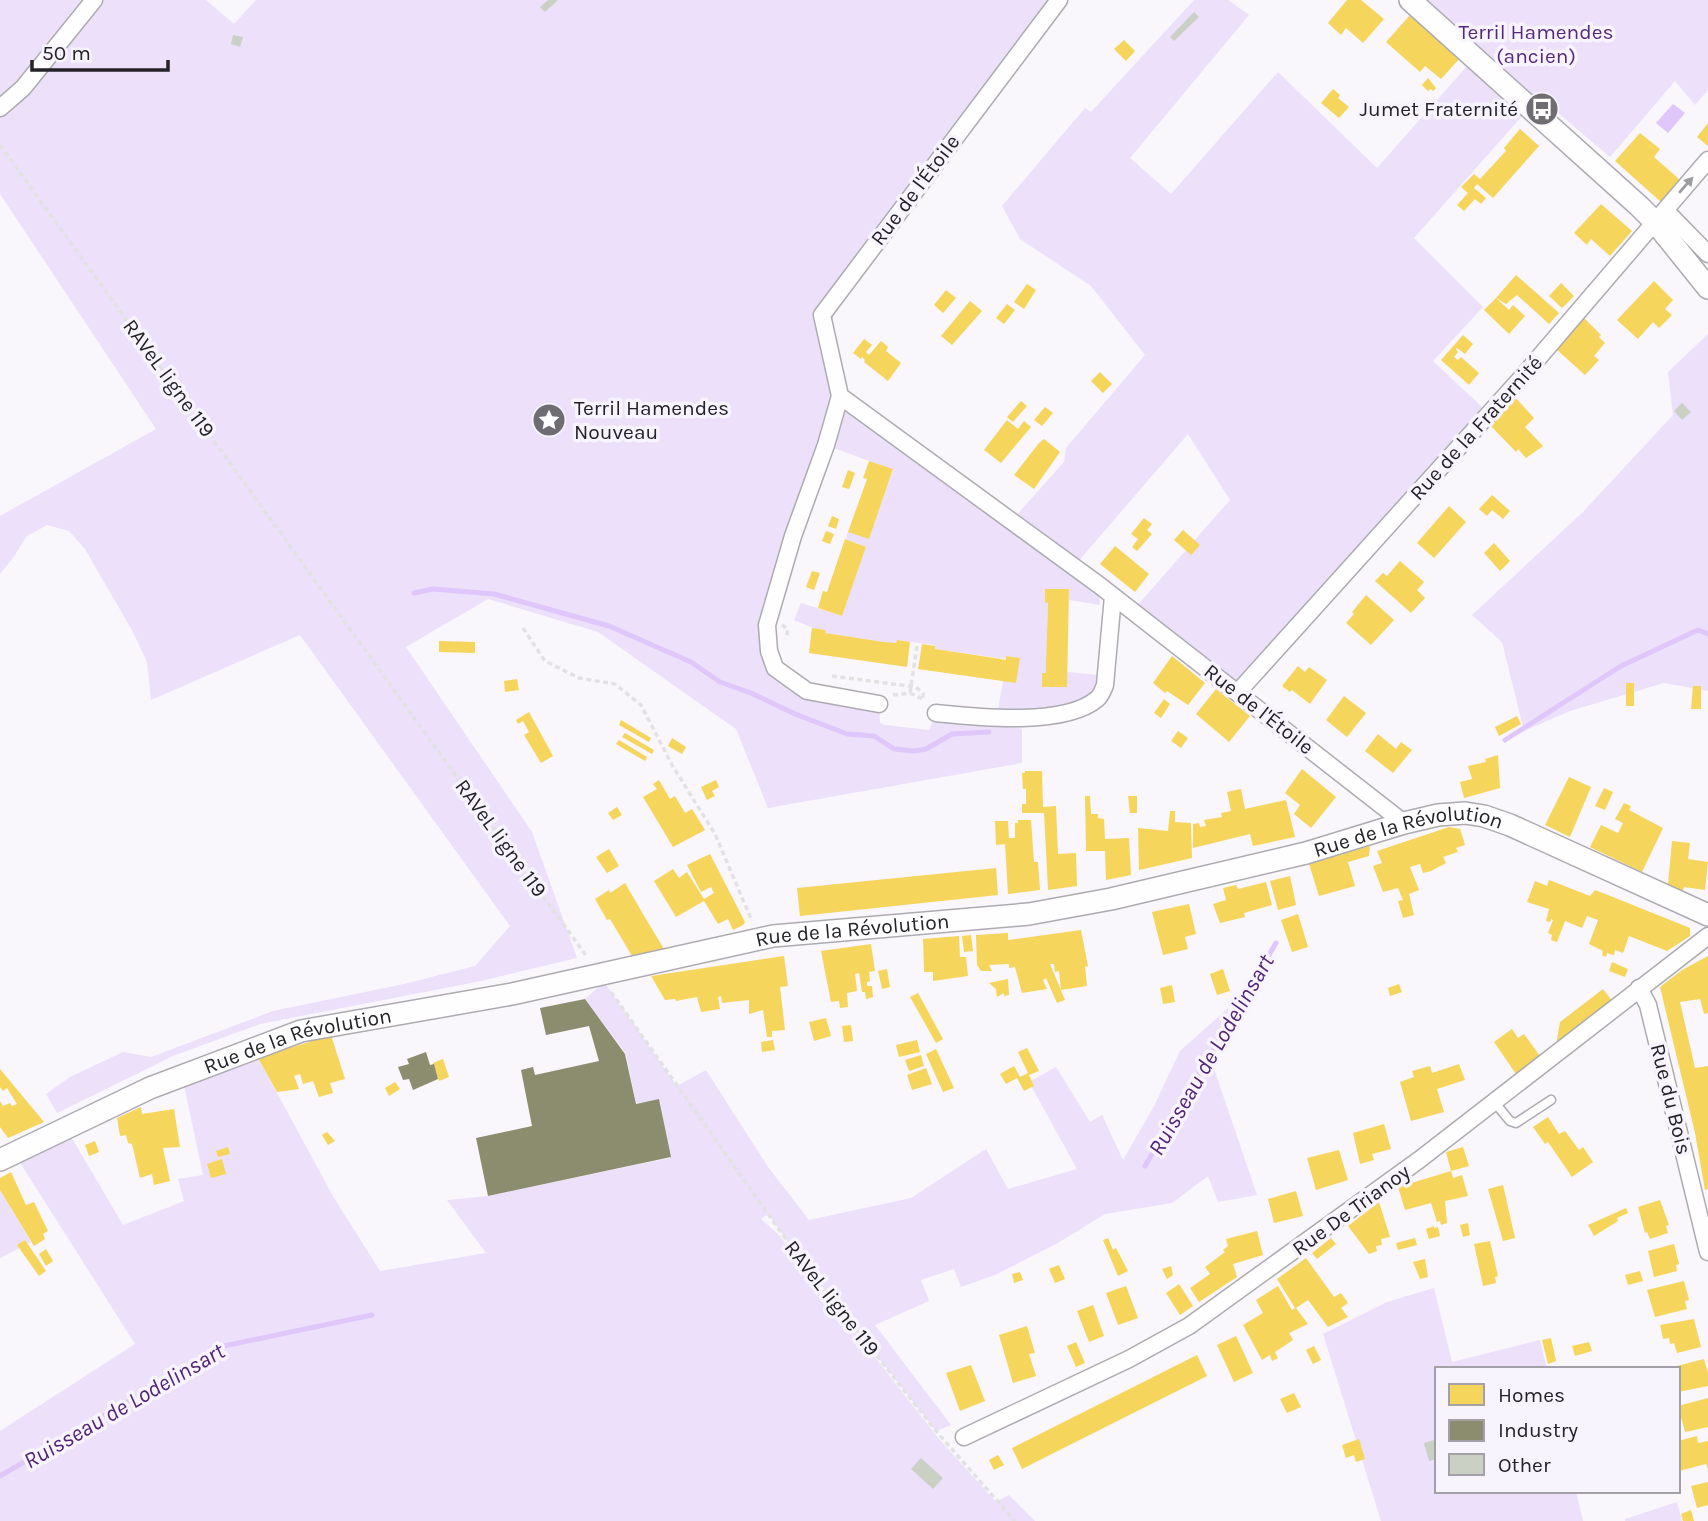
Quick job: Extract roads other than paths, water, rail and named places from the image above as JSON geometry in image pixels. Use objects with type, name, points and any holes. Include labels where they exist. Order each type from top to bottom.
[{"type":"street","points":[[5,105],[94,0]]},
{"type":"street","name":"Rue de l'Étoile","points":[[879,704],[807,691],[775,668],[769,651],[768,616],[840,396],[822,315],[1059,0]]},
{"type":"street","points":[[1410,0],[1660,216],[1708,254]]},
{"type":"street","name":"Rue de la Fraternité","points":[[1238,692],[1523,376],[1708,160]]},
{"type":"street","points":[[1660,216],[1708,288]]},
{"type":"street","name":"Rue de l'Étoile","points":[[840,396],[1113,596],[1404,823]]},
{"type":"street","points":[[936,713],[981,718],[1032,718],[1068,711],[1099,698],[1105,685],[1113,596]]},
{"type":"street","name":"Rue de la Révolution","points":[[0,1160],[150,1088],[301,1031],[512,995],[773,936],[1029,914],[1111,899],[1306,853],[1404,823],[1459,812],[1484,816],[1510,825],[1708,915]]},
{"type":"street","name":"Rue De Trianoy","points":[[964,1437],[1129,1359],[1189,1326],[1419,1160],[1708,936]]},
{"type":"street","name":"Rue du Bois","points":[[1639,988],[1648,1004],[1708,1252]]},
{"type":"lane","points":[[1494,1103],[1510,1121],[1516,1123],[1551,1100]]},
{"type":"waterway","points":[[414,593],[433,589],[494,594],[609,626],[691,662],[720,682],[847,734],[874,736],[894,749],[926,749],[952,734],[989,732]]},
{"type":"waterway","name":"Ruisseau de Lodelinsart","points":[[1505,740],[1621,666],[1698,630],[1708,634]]},
{"type":"waterway","name":"Ruisseau de Lodelinsart","points":[[1145,1166],[1276,943]]},
{"type":"waterway","name":"Ruisseau de Lodelinsart","points":[[0,1476],[224,1346],[372,1315]]},
{"type":"place","name":"Jumet Fraternité","points":[[1542,109]]},
{"type":"place","name":"Terril Hamendes Nouveau","points":[[549,420]]},
{"type":"park label","name":"Terril Hamendes (ancien)","points":[[1536,44]]}]
